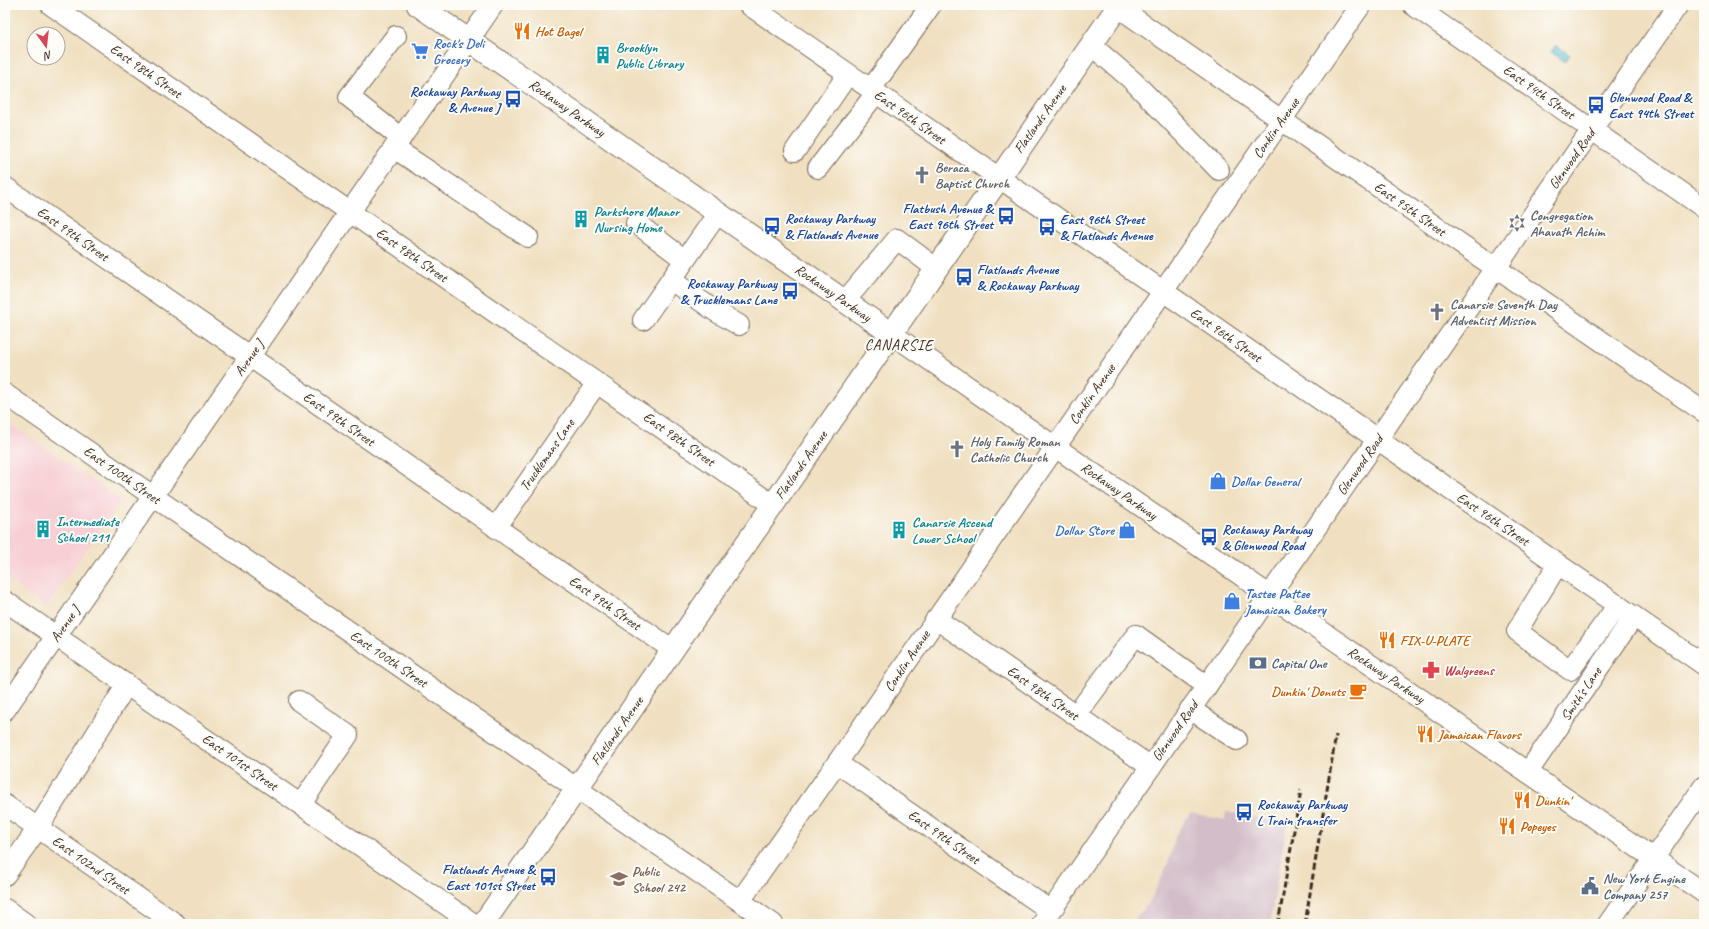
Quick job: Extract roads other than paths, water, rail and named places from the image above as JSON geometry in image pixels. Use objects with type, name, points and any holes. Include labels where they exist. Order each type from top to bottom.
[{"type":"main road","name":"Rockaway Parkway","points":[[418,5],[892,334]]},
{"type":"main road","name":"Flatlands Avenue","points":[[483,924],[1118,6]]},
{"type":"street","name":"East 98th Street","points":[[51,5],[773,505]]},
{"type":"street","name":"Avenue J","points":[[5,710],[493,5]]},
{"type":"street","name":"East 96th Street","points":[[749,5],[1704,665]]},
{"type":"street","points":[[818,168],[856,119],[931,5]]},
{"type":"street","name":"East 94th Street","points":[[1413,5],[1704,208]]},
{"type":"street","name":"Glenwood Road","points":[[1046,918],[1678,5]]},
{"type":"street","name":"East 95th Street","points":[[1118,6],[1704,412]]},
{"type":"street","name":"Conklin Avenue","points":[[740,901],[1281,120],[1353,8]]},
{"type":"street","points":[[396,36],[349,97],[398,143],[528,236]]},
{"type":"street","points":[[1091,45],[1133,81],[1219,170]]},
{"type":"street","points":[[795,151],[848,74]]},
{"type":"street","points":[[830,100],[856,119]]},
{"type":"street","name":"East 99th Street","points":[[5,187],[673,650]]},
{"type":"street","points":[[643,320],[718,213]]},
{"type":"street","points":[[636,223],[686,260]]},
{"type":"street","points":[[846,301],[897,239],[937,269]]},
{"type":"street","points":[[671,280],[714,311],[740,326]]},
{"type":"street","name":"Rockaway Parkway","points":[[892,334],[1704,892]]},
{"type":"street","name":"Trucklemans Lane","points":[[496,528],[597,383]]},
{"type":"street","name":"East 100th Street","points":[[5,394],[773,924]]},
{"type":"street","points":[[1558,564],[1517,631],[1570,670],[1618,605]]},
{"type":"street","name":"East 101st Street","points":[[5,601],[57,635],[474,924]]},
{"type":"street","name":"Smith's Lane","points":[[1528,772],[1634,616]]},
{"type":"street","name":"East 98th Street","points":[[936,619],[1151,766]]},
{"type":"street","points":[[1076,715],[1136,635],[1207,686]]},
{"type":"street","points":[[5,875],[38,828],[127,684]]},
{"type":"street","points":[[299,701],[348,735],[301,804]]},
{"type":"street","points":[[1190,709],[1237,740]]},
{"type":"street","name":"East 99th Street","points":[[837,763],[1046,918]]},
{"type":"street","points":[[1608,924],[1704,786]]},
{"type":"street","name":"East 102nd Street","points":[[5,805],[176,924]]},
{"type":"street","points":[[5,909],[26,924]]},
{"type":"water","points":[[1556,45],[1570,55],[1565,62],[1551,52]]},
{"type":"railway","points":[[1305,924],[1336,735]]},
{"type":"railway","points":[[1278,924],[1301,790]]},
{"type":"place","name":"Hot Bagel","points":[[522,31]]},
{"type":"place","name":"Rock's Deli Grocery","points":[[420,51]]},
{"type":"place","name":"Brooklyn Public Library","points":[[603,55]]},
{"type":"place","name":"Rockaway Parkway & Avenue J","points":[[513,99]]},
{"type":"place","name":"Glenwood Road & East 94th Street","points":[[1596,105]]},
{"type":"place","name":"Beraca Baptist Church","points":[[922,175]]},
{"type":"place","name":"Flatbush Avenue & East 96th Street","points":[[1006,216]]},
{"type":"place","name":"Parkshore Manor Nursing Home","points":[[581,219]]},
{"type":"place","name":"Congregation Ahavath Achim","points":[[1517,223]]},
{"type":"place","name":"Rockaway Parkway & Flatlands Avenue","points":[[772,226]]},
{"type":"place","name":"East 96th Street & Flatlands Avenue","points":[[1047,227]]},
{"type":"place","name":"Flatlands Avenue & Rockaway Parkway","points":[[964,277]]},
{"type":"place","name":"Rockaway Parkway & Trucklemans Lane","points":[[790,291]]},
{"type":"place","name":"Canarsie Seventh Day Adventist Mission","points":[[1437,312]]},
{"type":"place","name":"Holy Family Roman Catholic Church","points":[[957,449]]},
{"type":"place","name":"Dollar General","points":[[1218,481]]},
{"type":"place","name":"Intermediate School 211","points":[[43,529]]},
{"type":"place","name":"Canarsie Ascend Lower School","points":[[899,530]]},
{"type":"place","name":"Dollar Store","points":[[1127,530]]},
{"type":"place","name":"Rockaway Parkway & Glenwood Road","points":[[1209,537]]},
{"type":"place","name":"Tastee Pattee Jamaican Bakery","points":[[1232,601]]},
{"type":"place","name":"FIX-U-PLATE","points":[[1387,640]]},
{"type":"place","name":"Capital One","points":[[1258,663]]},
{"type":"place","name":"Walgreens","points":[[1431,670]]},
{"type":"place","name":"Dunkin' Donuts","points":[[1358,691]]},
{"type":"place","name":"Jamaican Flavors","points":[[1425,734]]},
{"type":"place","name":"Dunkin'","points":[[1522,800]]},
{"type":"place","name":"Rockaway Parkway L Train transfer","points":[[1244,812]]},
{"type":"place","name":"Popeyes","points":[[1507,826]]},
{"type":"place","name":"Flatlands Avenue & East 101st Street","points":[[548,877]]},
{"type":"place","name":"Public School 242","points":[[619,879]]},
{"type":"place","name":"New York Engine Company 257","points":[[1590,886]]},
{"type":"district","name":"CANARSIE","points":[[899,345]]}]
